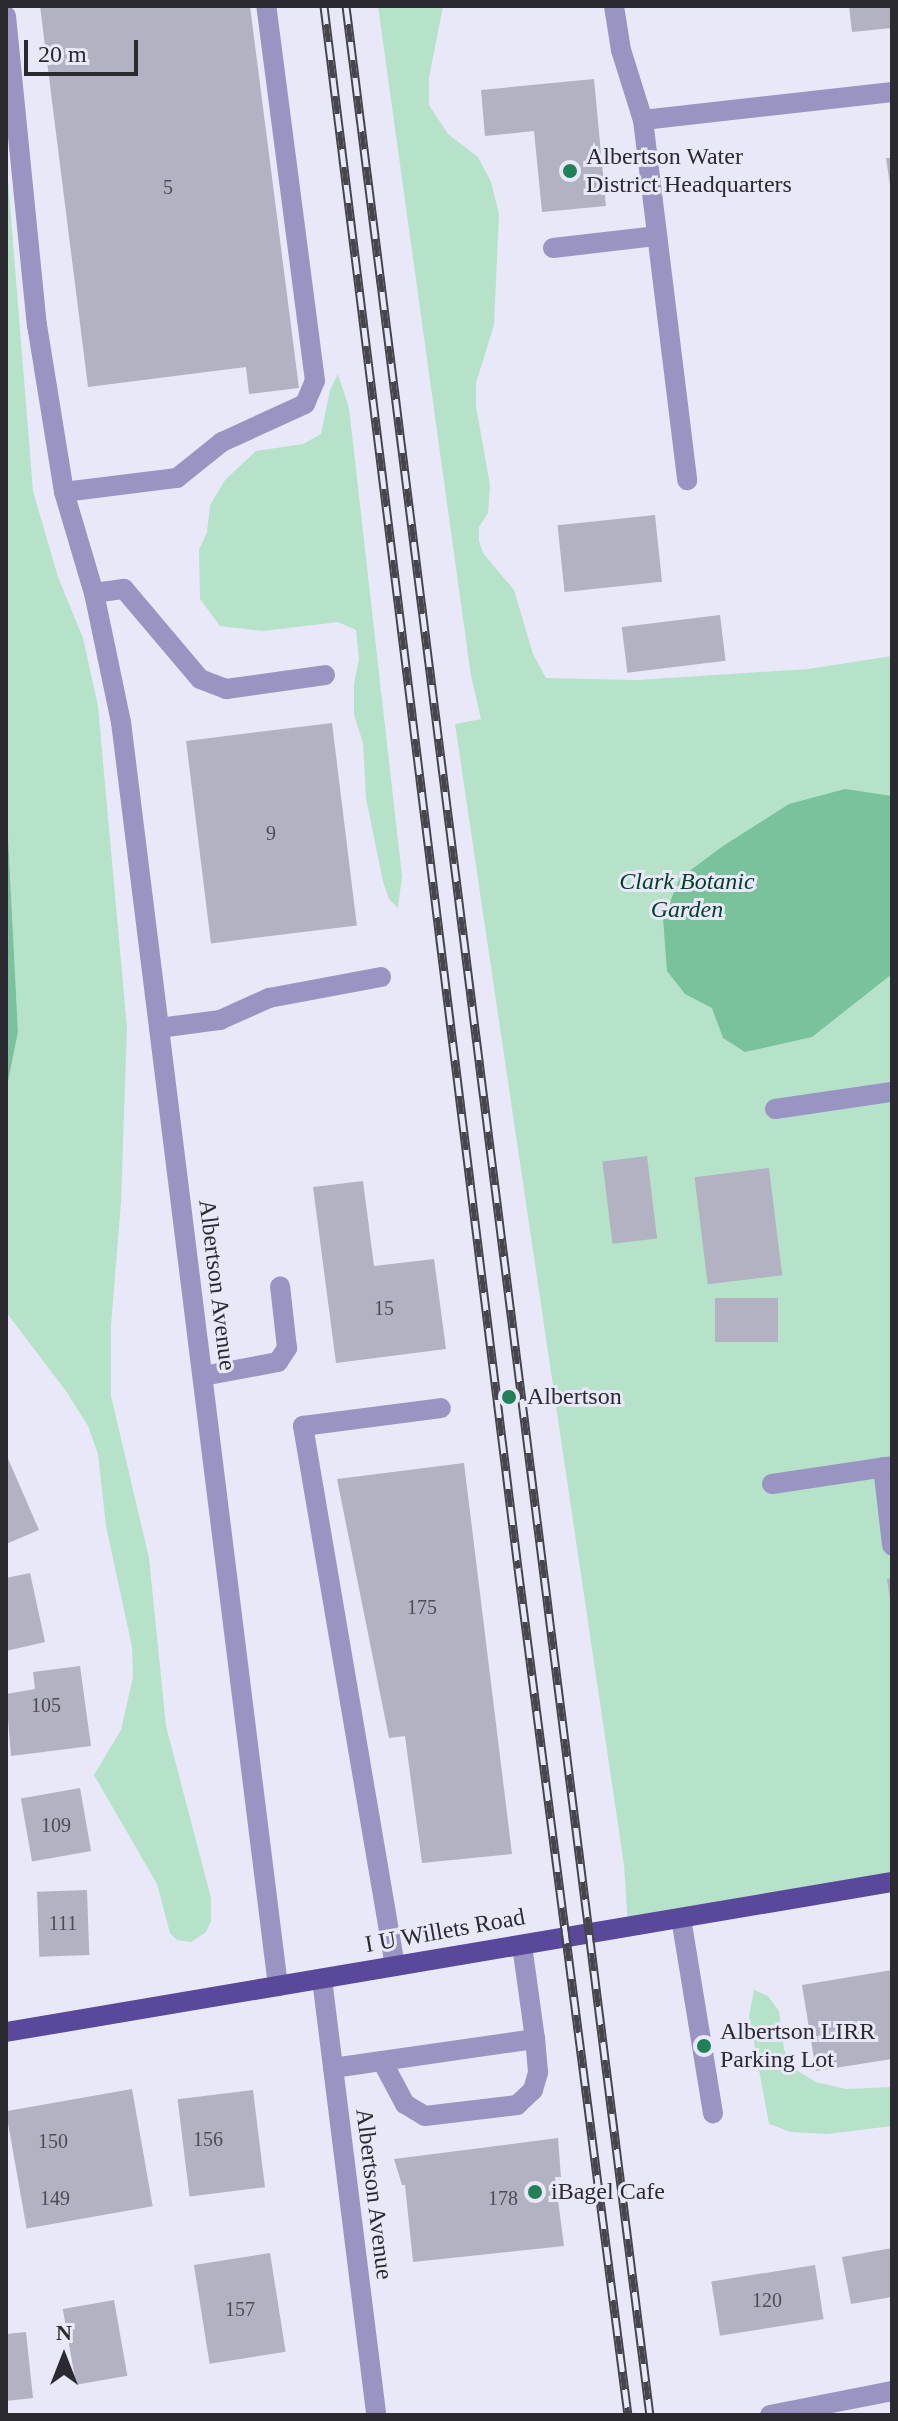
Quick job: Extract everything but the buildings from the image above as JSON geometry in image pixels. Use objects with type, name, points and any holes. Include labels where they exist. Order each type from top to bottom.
[{"type":"main road","name":"I U Willets Road","points":[[6,2032],[892,1882]]},
{"type":"street","points":[[64,492],[177,478],[222,442],[305,404],[315,381],[266,6]]},
{"type":"street","points":[[614,6],[621,50],[643,120],[687,480]]},
{"type":"street","name":"Albertson Avenue","points":[[6,16],[37,325],[64,492],[94,593],[121,722],[278,1986]]},
{"type":"street","points":[[643,120],[892,92]]},
{"type":"street","points":[[553,248],[657,236]]},
{"type":"street","points":[[94,593],[124,589],[200,679],[226,689],[325,675]]},
{"type":"street","points":[[159,1028],[220,1020],[269,998],[381,977]]},
{"type":"street","points":[[775,1109],[892,1092]]},
{"type":"street","points":[[203,1376],[278,1362],[287,1348],[280,1286]]},
{"type":"street","points":[[395,1966],[303,1426],[441,1408]]},
{"type":"street","points":[[772,1484],[887,1466],[892,1545]]},
{"type":"street","points":[[681,1918],[713,2113]]},
{"type":"street","points":[[382,2061],[405,2104],[425,2116],[517,2105],[533,2090],[538,2072],[522,1945]]},
{"type":"street","name":"Albertson Avenue","points":[[322,1979],[376,2415]]},
{"type":"street","points":[[333,2068],[535,2039]]},
{"type":"street","points":[[770,2415],[892,2391]]},
{"type":"green space","name":"Clark Botanic Garden","points":[[378,6],[443,6],[429,78],[429,105],[448,134],[478,157],[491,182],[499,214],[494,325],[476,383],[476,406],[490,485],[488,513],[479,527],[479,541],[483,553],[514,590],[533,654],[546,678],[638,680],[808,669],[892,656],[892,1881],[628,1926],[624,1865],[455,724],[481,719],[471,676]]},
{"type":"green space","points":[[6,155],[33,491],[58,577],[83,638],[98,706],[127,1028],[121,1202],[111,1326],[111,1396],[149,1558],[166,1726],[211,1898],[211,1921],[206,1932],[191,1942],[177,1940],[170,1933],[157,1884],[94,1775],[121,1730],[133,1677],[132,1647],[106,1526],[98,1454],[88,1426],[66,1391],[6,1312],[6,1092],[18,1032],[6,796]]},
{"type":"green space","points":[[338,374],[349,408],[402,876],[398,908],[389,899],[383,882],[366,798],[363,743],[354,715],[354,684],[359,659],[356,630],[338,622],[263,631],[220,626],[200,599],[199,550],[207,532],[210,505],[225,480],[256,451],[303,444],[321,434],[330,390]]},
{"type":"green space","points":[[754,1990],[768,1996],[779,2011],[784,2049],[791,2067],[816,2082],[846,2089],[892,2087],[892,2126],[827,2134],[791,2132],[769,2124],[749,2016]]},
{"type":"shaded area","points":[[845,789],[892,796],[892,974],[812,1037],[745,1052],[723,1038],[712,1008],[685,994],[667,971],[663,918],[680,878],[723,846],[789,804]]},
{"type":"shaded area","points":[[6,796],[18,1032],[6,1092]]},
{"type":"railway","points":[[324,6],[518,1568],[628,2415]]},
{"type":"railway","points":[[346,6],[650,2415]]},
{"type":"place","name":"Albertson Water District Headquarters","points":[[570,171]]},
{"type":"place","name":"Albertson","points":[[509,1397]]},
{"type":"place","name":"Albertson LIRR Parking Lot","points":[[704,2046]]},
{"type":"place","name":"iBagel Cafe","points":[[535,2192]]}]
